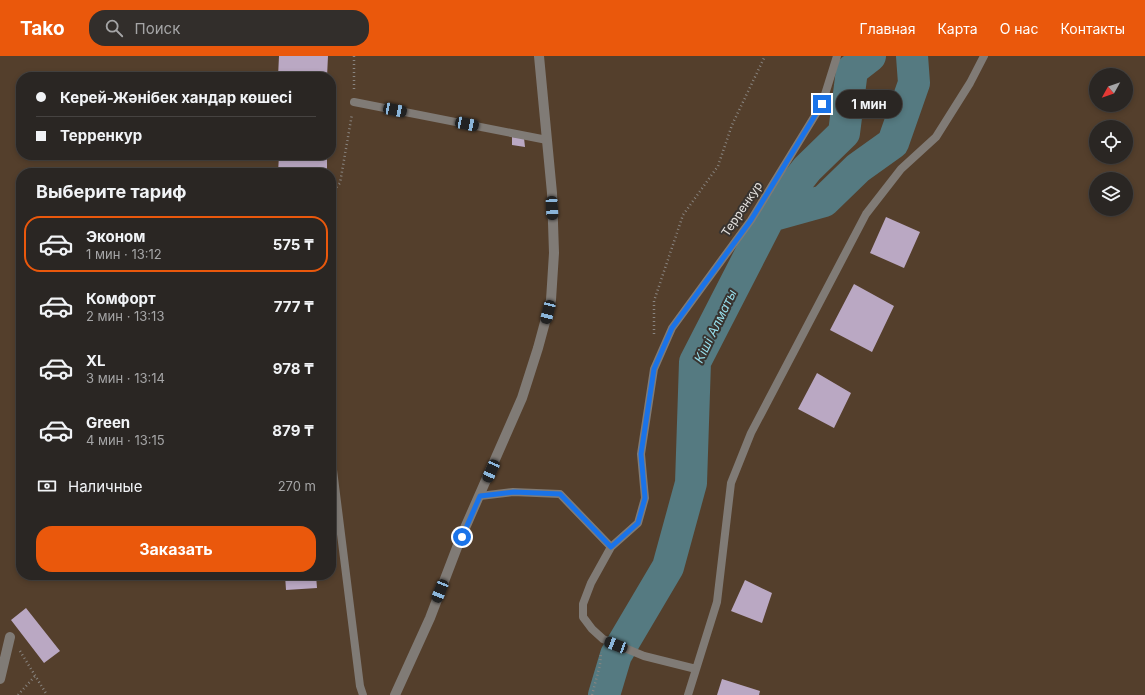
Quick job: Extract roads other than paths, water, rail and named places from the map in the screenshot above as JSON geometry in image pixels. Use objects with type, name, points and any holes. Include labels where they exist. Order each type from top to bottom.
[{"type":"main road","points":[[395,695],[430,618],[522,398],[551,300],[554,253],[552,193],[538,56]]},
{"type":"main road","points":[[0,679],[10,637]]},
{"type":"lane","name":"Терренкур","points":[[696,669],[644,656],[603,639],[592,629],[583,617],[582,604],[591,583],[611,547],[638,523],[645,498],[641,454],[654,369],[672,328],[751,220],[822,104],[837,56]]},
{"type":"lane","points":[[688,695],[717,602],[731,483],[751,433],[866,214],[901,170],[936,137],[970,83],[984,56]]},
{"type":"lane","points":[[354,102],[547,140]]},
{"type":"lane","points":[[480,496],[514,492],[560,494],[611,547]]},
{"type":"lane","points":[[336,494],[360,686],[363,695]]},
{"type":"waterway","name":"Кіші Алматы","points":[[604,695],[616,655],[668,567],[691,483],[695,362],[770,216],[807,169],[844,133],[852,70],[870,56]]},
{"type":"waterway","points":[[770,216],[824,201],[858,168],[893,143],[914,83],[912,56]]}]
